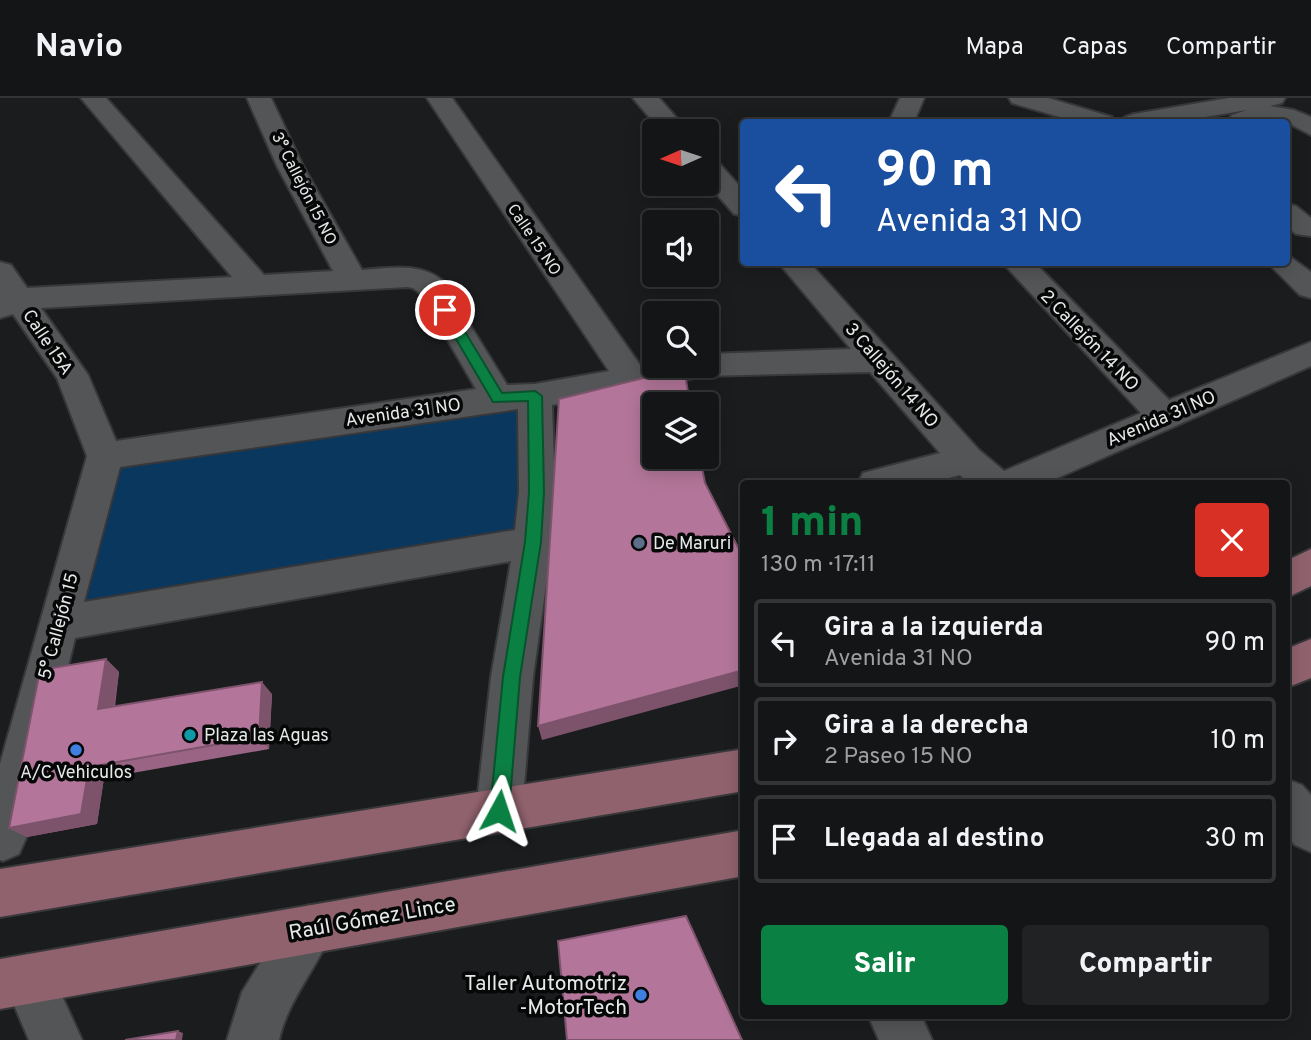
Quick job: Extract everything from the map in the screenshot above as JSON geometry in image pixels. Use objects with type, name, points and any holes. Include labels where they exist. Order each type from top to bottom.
[{"type":"main road","points":[[1290,579],[1311,565]]},
{"type":"main road","points":[[1290,668],[1311,657]]},
{"type":"main road","points":[[14,890],[740,771]]},
{"type":"main road","name":"Raúl Gómez Lince","points":[[12,981],[740,854]]},
{"type":"street","points":[[93,98],[254,283]]},
{"type":"street","name":"3° Callejón 15 NO","points":[[259,98],[290,166],[352,278]]},
{"type":"street","name":"Calle 15 NO","points":[[439,98],[632,379]]},
{"type":"street","points":[[645,98],[664,119]]},
{"type":"street","points":[[903,119],[912,98]]},
{"type":"street","points":[[1021,98],[1093,119]]},
{"type":"street","points":[[1083,98],[1108,119]]},
{"type":"street","points":[[1151,119],[1273,98]]},
{"type":"street","points":[[1304,98],[1311,103]]},
{"type":"street","points":[[1241,119],[1259,113],[1287,114],[1311,127]]},
{"type":"street","points":[[719,180],[740,204]]},
{"type":"street","name":"3 Callejón 14 NO","points":[[796,266],[967,460],[990,480]]},
{"type":"street","name":"2 Callejón 14 NO","points":[[1020,266],[1165,417]]},
{"type":"street","points":[[1285,266],[1311,288]]},
{"type":"street","name":"Calle 15A","points":[[0,272],[9,304],[72,375],[105,456]]},
{"type":"street","points":[[9,304],[254,283],[352,278],[407,277],[423,279],[432,288],[516,397],[537,492],[533,542],[512,677],[499,811]]},
{"type":"street","name":"Avenida 31 NO","points":[[1018,480],[1311,353]]},
{"type":"street","points":[[719,365],[880,360]]},
{"type":"street","name":"Avenida 31 NO","points":[[105,456],[642,376]]},
{"type":"street","name":"5° Callejón 15","points":[[3,838],[105,456]]},
{"type":"street","points":[[888,480],[967,460]]},
{"type":"street","points":[[58,624],[533,542]]},
{"type":"street","points":[[253,1040],[260,1010],[309,929]]},
{"type":"street","points":[[12,981],[56,1040]]},
{"type":"street","points":[[896,1019],[906,1040]]},
{"type":"shaded area","points":[[535,396],[533,542],[58,624],[105,456]]},
{"type":"building","name":"De Maruri","points":[[644,378],[686,378],[688,392],[642,392],[642,469],[702,469],[705,483],[740,551],[740,671],[538,726],[559,399]]},
{"type":"building","points":[[106,659],[98,709],[262,682],[259,737],[89,767],[81,814],[9,828],[40,670]]},
{"type":"building","name":"Taller Automotriz -MotorTech","points":[[686,916],[742,1040],[567,1040],[558,941]]},
{"type":"building","points":[[178,1031],[176,1040],[125,1040]]},
{"type":"place","name":"De Maruri","points":[[639,543]]},
{"type":"place","name":"Plaza las Aguas","points":[[190,735]]},
{"type":"place","name":"A/C Vehiculos","points":[[76,750]]},
{"type":"place","name":"Taller Automotriz -MotorTech","points":[[641,995]]},
{"type":"route","points":[[445,310],[498,398],[535,396],[537,492],[533,542],[512,677],[499,811]]}]
